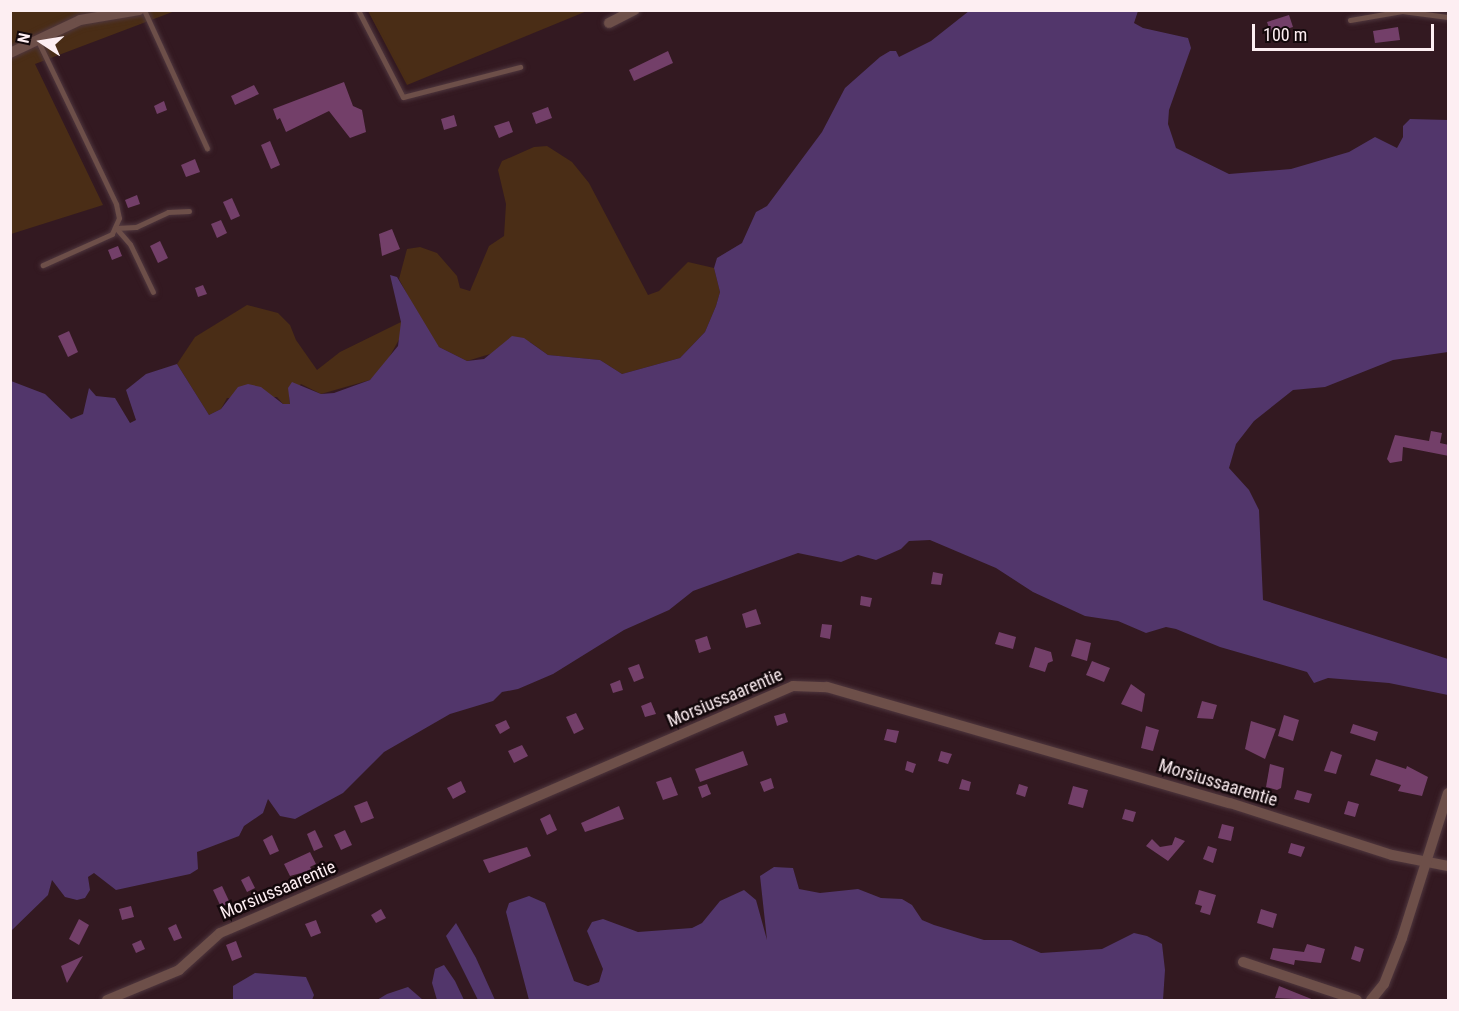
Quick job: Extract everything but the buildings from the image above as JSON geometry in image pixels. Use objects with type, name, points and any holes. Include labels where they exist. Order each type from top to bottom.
[{"type":"street","points":[[10,53],[80,20],[139,10]]},
{"type":"street","points":[[609,23],[635,10]]},
{"type":"street","name":"Morsiussaarentie","points":[[106,1000],[179,970],[220,933],[793,686],[827,687],[1230,803],[1392,855],[1449,866]]},
{"type":"street","points":[[1371,1000],[1384,984],[1429,861],[1449,793]]},
{"type":"street","points":[[1243,962],[1357,1000]]},
{"type":"lane","points":[[144,10],[207,148]]},
{"type":"lane","points":[[358,10],[403,97],[520,67]]},
{"type":"lane","points":[[1350,20],[1402,11],[1449,17]]},
{"type":"lane","points":[[38,41],[116,204],[116,228],[130,244],[153,292]]},
{"type":"lane","points":[[43,265],[101,240],[116,228],[136,227],[168,212],[189,211]]},
{"type":"shaded area","points":[[11,11],[175,11],[35,64],[103,205],[11,234]]},
{"type":"shaded area","points":[[368,11],[587,11],[407,85]]},
{"type":"shaded area","points":[[969,11],[1138,11],[1134,23],[1143,28],[1188,38],[1191,48],[1169,110],[1168,124],[1176,148],[1229,174],[1291,169],[1349,152],[1375,137],[1397,148],[1403,137],[1403,126],[1410,119],[1448,120],[1448,352],[1393,360],[1325,387],[1293,390],[1254,421],[1236,444],[1229,468],[1249,490],[1259,510],[1263,600],[1448,659],[1448,695],[1389,683],[1328,678],[1314,683],[1307,672],[1220,647],[1176,629],[1166,627],[1146,633],[1118,621],[1085,616],[1033,592],[996,568],[930,540],[909,541],[901,549],[876,560],[858,555],[841,562],[798,553],[693,591],[669,610],[624,630],[553,674],[518,689],[502,692],[493,701],[450,714],[384,752],[343,793],[295,819],[280,816],[268,799],[263,813],[244,826],[239,836],[197,852],[198,869],[190,874],[116,890],[94,873],[88,877],[90,890],[85,898],[77,900],[65,897],[52,880],[48,895],[11,931],[11,381],[45,394],[71,419],[83,414],[89,388],[96,396],[115,398],[130,423],[136,420],[126,390],[146,374],[177,364],[209,415],[221,409],[238,387],[248,384],[261,387],[283,404],[290,404],[288,388],[292,382],[321,394],[334,393],[370,380],[398,346],[401,322],[390,275],[397,277],[439,347],[467,361],[484,359],[512,336],[524,338],[548,355],[600,360],[622,374],[680,358],[705,332],[716,306],[720,292],[714,268],[717,258],[742,243],[756,212],[767,206],[822,132],[845,88],[880,57],[890,51],[896,51],[899,57],[931,41]]},
{"type":"shaded area","points":[[547,146],[572,162],[589,183],[648,295],[659,291],[688,262],[714,268],[720,292],[716,306],[705,332],[680,358],[622,374],[600,360],[548,355],[530,342],[467,361],[439,347],[427,332],[399,279],[407,249],[420,247],[437,253],[457,276],[460,288],[470,291],[489,246],[504,236],[506,204],[498,170],[502,161],[534,147]]},
{"type":"shaded area","points":[[247,305],[278,313],[290,325],[296,340],[317,370],[340,352],[401,322],[401,336],[386,363],[370,380],[321,394],[301,384],[289,397],[290,404],[283,404],[277,397],[227,398],[221,409],[209,415],[177,364],[195,337]]},
{"type":"shaded area","points":[[774,867],[793,868],[799,889],[820,893],[858,889],[881,898],[902,899],[912,905],[922,920],[934,925],[984,940],[1011,940],[1041,953],[1102,949],[1134,933],[1147,936],[1162,944],[1165,970],[1163,1000],[529,1000],[506,912],[509,903],[529,896],[545,903],[574,981],[588,986],[599,982],[603,969],[587,931],[592,922],[603,919],[638,932],[692,928],[702,923],[720,901],[744,890],[756,900],[767,940],[760,876]]},
{"type":"shaded area","points":[[456,923],[476,958],[495,1000],[478,1000],[446,936]]},
{"type":"shaded area","points":[[444,965],[464,1000],[437,1000],[432,983],[435,969]]},
{"type":"shaded area","points":[[255,973],[306,977],[314,995],[312,1000],[233,1000],[233,986]]},
{"type":"shaded area","points":[[408,987],[423,1000],[377,1000],[387,994]]}]
